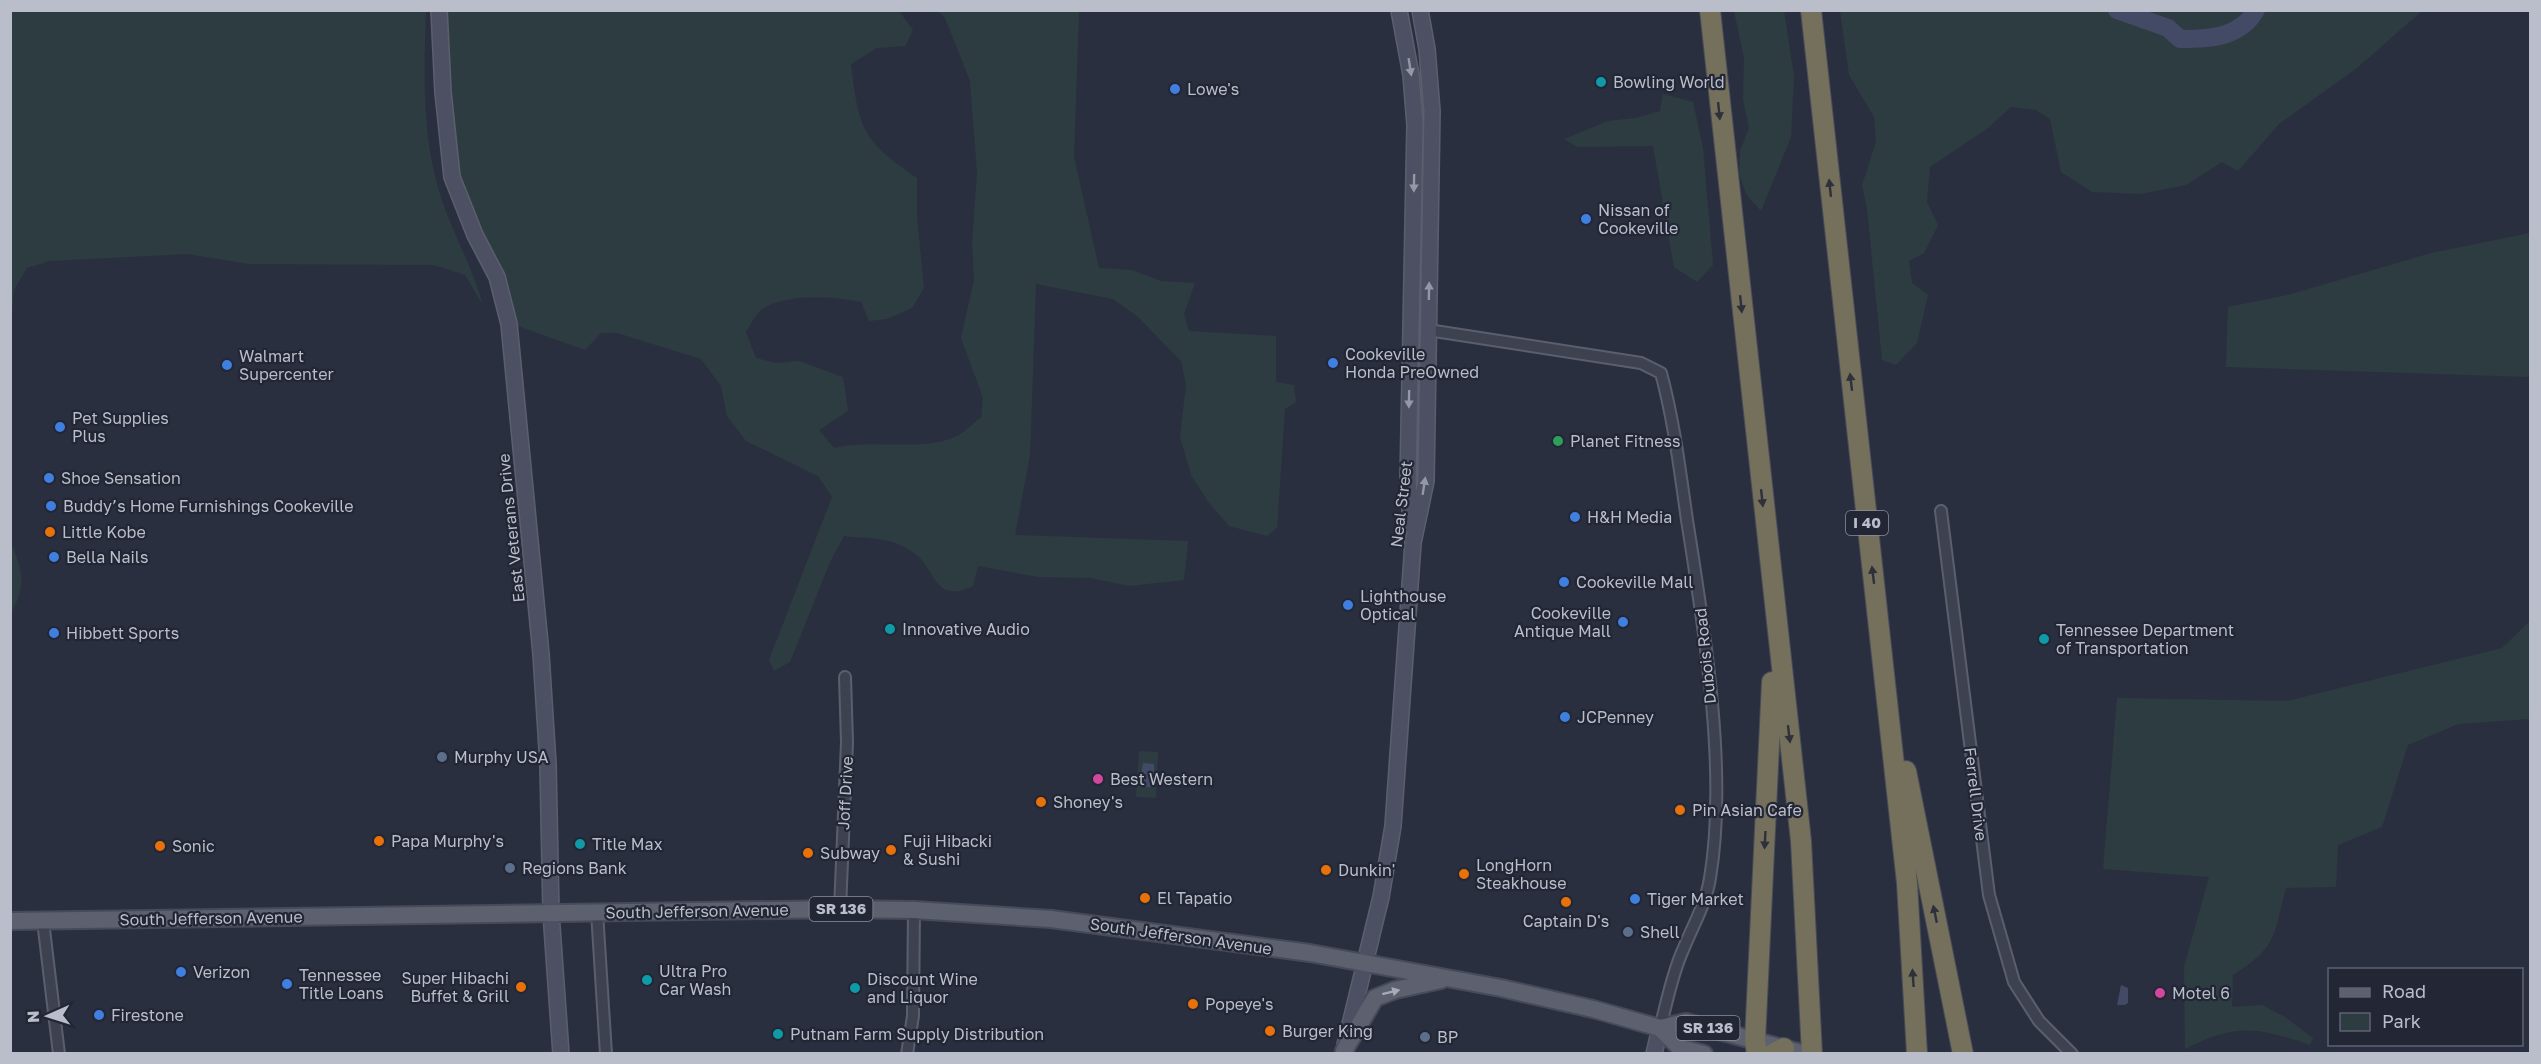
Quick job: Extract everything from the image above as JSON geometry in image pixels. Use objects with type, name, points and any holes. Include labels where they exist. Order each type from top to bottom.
[{"type":"highway","points":[[1710,10],[1801,841],[1812,1053]]},
{"type":"highway","name":"I 40","points":[[1811,10],[1907,883],[1917,1045]]},
{"type":"highway","points":[[1756,1047],[1772,720],[1772,592]]},
{"type":"highway","points":[[1878,618],[1963,1053]]},
{"type":"highway","points":[[1948,981],[1963,1024],[1978,1053]]},
{"type":"main road","name":"East Veterans Drive","points":[[439,10],[443,92],[452,177],[475,235],[497,277],[507,312],[541,654],[548,764],[551,913],[561,1053]]},
{"type":"main road","points":[[1399,10],[1411,75],[1415,125],[1408,480],[1413,543]]},
{"type":"main road","name":"Neal Street","points":[[1344,1052],[1381,897],[1393,826],[1413,543],[1426,481],[1432,111],[1427,49],[1420,10]]},
{"type":"main road","name":"South Jefferson Avenue","points":[[10,921],[840,909],[914,910],[1116,926],[1365,963],[1593,1009],[1660,1028],[1686,1022],[1756,1047],[1805,1053]]},
{"type":"main road","points":[[1344,1052],[1375,998],[1395,990],[1448,978]]},
{"type":"main road","name":"South Jefferson Avenue","points":[[1660,1028],[1680,1048],[1704,1053]]},
{"type":"main road","points":[[1654,1053],[1660,1028]]},
{"type":"street","name":"Dubois Road","points":[[1428,330],[1641,363],[1661,373],[1671,415],[1695,572],[1710,696],[1716,782],[1715,835],[1710,879],[1702,912],[1682,951],[1660,1028]]},
{"type":"street","name":"Ferrell Drive","points":[[1941,511],[1989,895],[2014,982],[2039,1021],[2072,1053]]},
{"type":"street","name":"Joff Drive","points":[[840,909],[847,741],[845,677]]},
{"type":"street","points":[[907,1053],[912,1016],[914,910]]},
{"type":"street","points":[[597,912],[606,1053]]},
{"type":"street","points":[[43,921],[59,1053]]},
{"type":"green space","points":[[1840,10],[2422,11],[2357,68],[2279,124],[2238,171],[2222,162],[2186,185],[2140,194],[2092,192],[2061,172],[2050,119],[2036,110],[2011,107],[1988,128],[1930,167],[1927,202],[1938,225],[1924,253],[1909,261],[1912,283],[1928,295],[1917,343],[1896,365],[1882,360],[1867,209],[1862,185],[1876,142],[1874,117],[1849,75]]},
{"type":"green space","points":[[10,11],[426,11],[425,96],[431,159],[441,196],[483,305],[465,275],[434,265],[249,264],[187,254],[50,261],[27,268],[14,290],[11,324]]},
{"type":"green space","points":[[446,11],[899,11],[913,30],[905,46],[877,48],[851,64],[857,104],[866,132],[885,153],[917,178],[917,218],[924,288],[912,308],[887,319],[869,321],[861,302],[824,297],[784,300],[762,309],[746,332],[756,358],[776,363],[799,361],[843,377],[848,411],[819,430],[834,448],[864,444],[931,443],[946,440],[959,435],[981,417],[983,398],[961,338],[974,280],[972,242],[977,173],[970,81],[945,18],[938,11],[1079,11],[1074,157],[1099,268],[1132,270],[1161,281],[1195,283],[1184,314],[1189,331],[1276,336],[1276,382],[1294,385],[1296,402],[1285,409],[1277,528],[1267,536],[1229,526],[1209,503],[1191,475],[1180,437],[1186,385],[1181,361],[1138,317],[1113,299],[1036,284],[1030,455],[1015,535],[1188,541],[1184,580],[1129,586],[1091,578],[1038,577],[978,566],[973,586],[952,591],[940,586],[918,556],[902,546],[880,539],[844,536],[830,562],[790,662],[774,671],[769,660],[832,497],[818,476],[746,441],[727,416],[721,386],[701,359],[617,333],[601,333],[585,350],[515,325],[509,292],[501,267],[471,210],[458,171],[450,103]]},
{"type":"green space","points":[[1734,11],[1784,11],[1794,76],[1791,137],[1761,211],[1746,194],[1739,174],[1740,151],[1749,128],[1743,99],[1744,58]]},
{"type":"green space","points":[[1663,94],[1693,102],[1703,148],[1713,265],[1697,282],[1674,267],[1653,146],[1577,147],[1564,139],[1608,121],[1636,118],[1660,111]]},
{"type":"green space","points":[[2530,233],[2530,377],[2226,367],[2228,307],[2288,295],[2431,253]]},
{"type":"green space","points":[[10,541],[21,576],[20,592],[12,611]]},
{"type":"green space","points":[[2530,621],[2530,719],[2458,724],[2408,745],[2382,827],[2338,845],[2336,887],[2286,888],[2272,939],[2258,956],[2233,975],[2232,1007],[2262,1005],[2285,1017],[2313,1038],[2310,1045],[2276,1034],[2247,1030],[2218,1035],[2185,1049],[2184,967],[2209,877],[2103,869],[2117,698],[2287,701],[2502,648]]},
{"type":"green space","points":[[1139,751],[1158,752],[1156,798],[1136,797]]},
{"type":"water","points":[[1143,763],[1154,764],[1154,787],[1139,787]]},
{"type":"water","points":[[2121,985],[2128,988],[2128,1003],[2117,1005]]},
{"type":"waterway","points":[[2117,10],[2168,28],[2180,39],[2223,35],[2241,26],[2256,10]]},
{"type":"place","name":"Bowling World","points":[[1601,82]]},
{"type":"place","name":"Lowe's","points":[[1175,89]]},
{"type":"place","name":"Nissan of Cookeville","points":[[1586,219]]},
{"type":"place","name":"Cookeville Honda PreOwned","points":[[1333,363]]},
{"type":"place","name":"Walmart Supercenter","points":[[227,365]]},
{"type":"place","name":"Pet Supplies Plus","points":[[60,427]]},
{"type":"place","name":"Planet Fitness","points":[[1558,441]]},
{"type":"place","name":"Shoe Sensation","points":[[49,478]]},
{"type":"place","name":"Buddy’s Home Furnishings Cookeville","points":[[51,506]]},
{"type":"place","name":"H&H Media","points":[[1575,517]]},
{"type":"place","name":"Little Kobe","points":[[50,532]]},
{"type":"place","name":"Bella Nails","points":[[54,557]]},
{"type":"place","name":"Cookeville Mall","points":[[1564,582]]},
{"type":"place","name":"Lighthouse Optical","points":[[1348,605]]},
{"type":"place","name":"Cookeville Antique Mall","points":[[1623,622]]},
{"type":"place","name":"Innovative Audio","points":[[890,629]]},
{"type":"place","name":"Hibbett Sports","points":[[54,633]]},
{"type":"place","name":"Tennessee Department of Transportation","points":[[2044,639]]},
{"type":"place","name":"JCPenney","points":[[1565,717]]},
{"type":"place","name":"Murphy USA","points":[[442,757]]},
{"type":"place","name":"Best Western","points":[[1098,779]]},
{"type":"place","name":"Shoney's","points":[[1041,802]]},
{"type":"place","name":"Pin Asian Cafe","points":[[1680,810]]},
{"type":"place","name":"Papa Murphy's","points":[[379,841]]},
{"type":"place","name":"Title Max","points":[[580,844]]},
{"type":"place","name":"Sonic","points":[[160,846]]},
{"type":"place","name":"Fuji Hibacki & Sushi","points":[[891,850]]},
{"type":"place","name":"Subway","points":[[808,853]]},
{"type":"place","name":"Regions Bank","points":[[510,868]]},
{"type":"place","name":"Dunkin'","points":[[1326,870]]},
{"type":"place","name":"LongHorn Steakhouse","points":[[1464,874]]},
{"type":"place","name":"El Tapatio","points":[[1145,898]]},
{"type":"place","name":"Tiger Market","points":[[1635,899]]},
{"type":"place","name":"Captain D's","points":[[1566,902]]},
{"type":"place","name":"Shell","points":[[1628,932]]},
{"type":"place","name":"Verizon","points":[[181,972]]},
{"type":"place","name":"Ultra Pro Car Wash","points":[[647,980]]},
{"type":"place","name":"Tennessee Title Loans","points":[[287,984]]},
{"type":"place","name":"Super Hibachi Buffet & Grill","points":[[521,987]]},
{"type":"place","name":"Discount Wine and Liquor","points":[[855,988]]},
{"type":"place","name":"Motel 6","points":[[2160,993]]},
{"type":"place","name":"Popeye's","points":[[1193,1004]]},
{"type":"place","name":"Firestone","points":[[99,1015]]},
{"type":"place","name":"Burger King","points":[[1270,1031]]},
{"type":"place","name":"Putnam Farm Supply Distribution","points":[[778,1034]]},
{"type":"place","name":"BP","points":[[1425,1037]]}]
